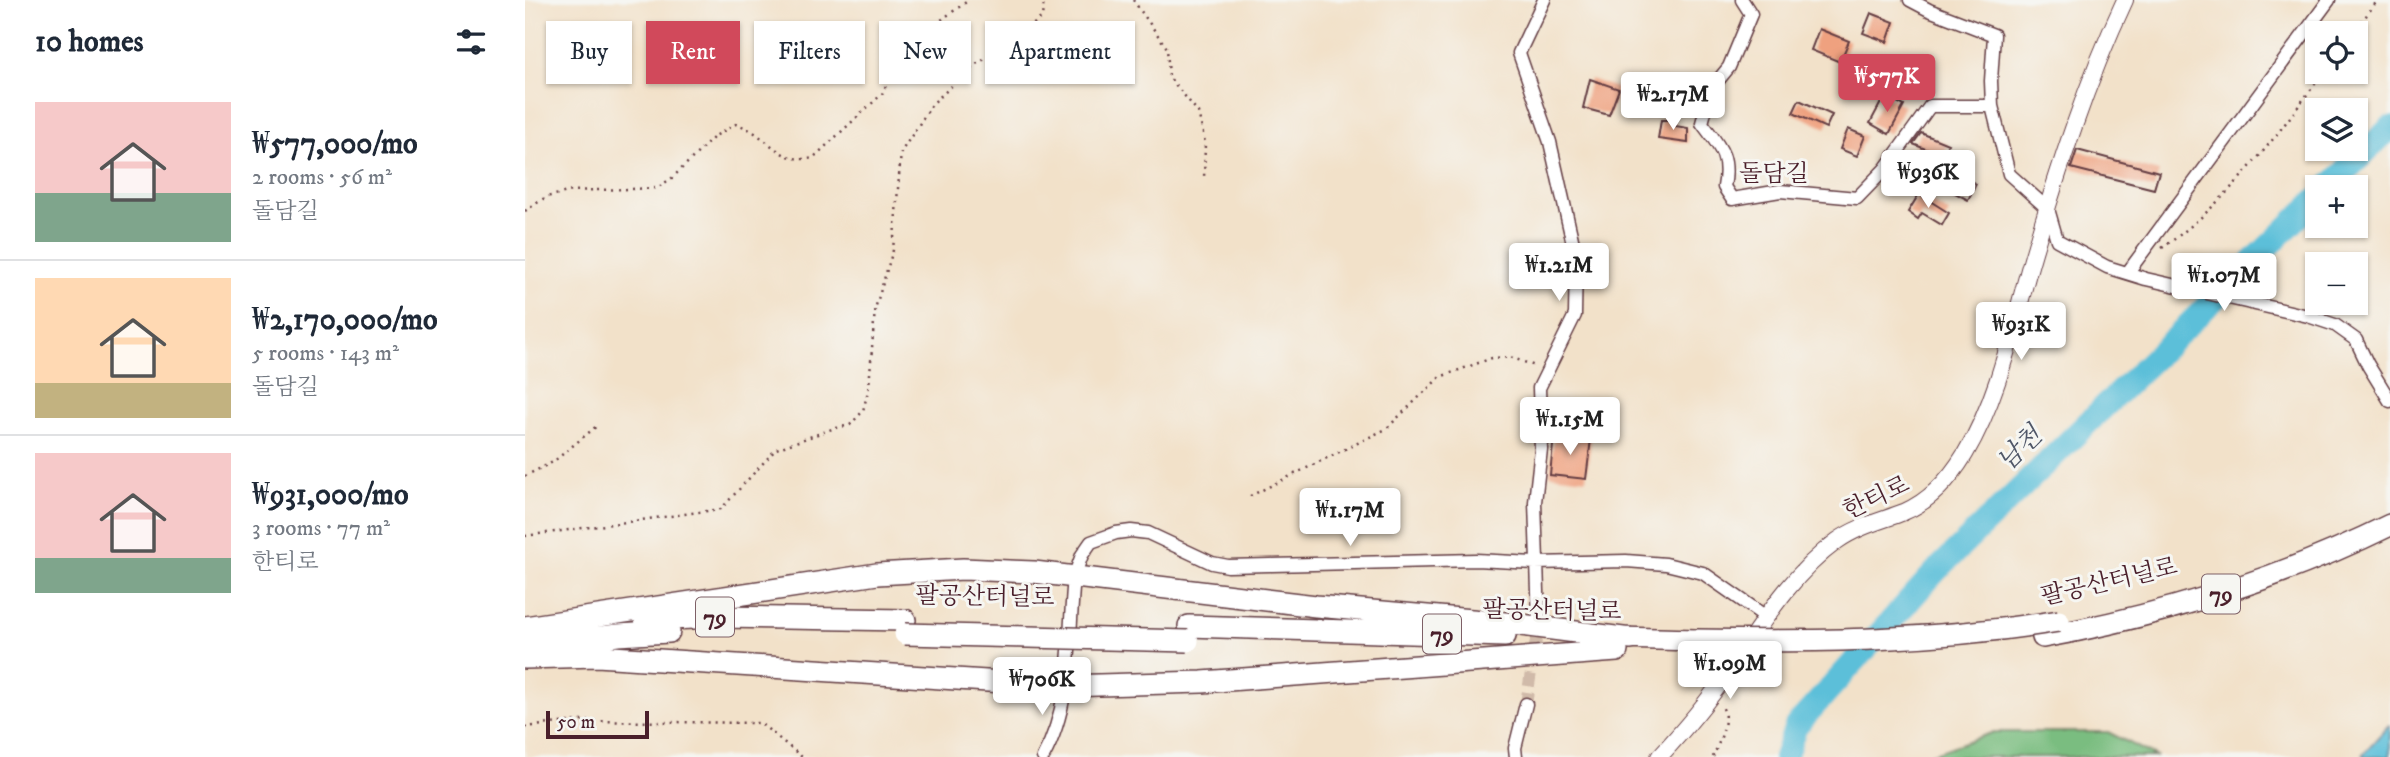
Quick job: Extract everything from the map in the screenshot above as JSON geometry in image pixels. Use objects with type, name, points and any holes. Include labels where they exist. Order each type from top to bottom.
[{"type":"highway","name":"팔공산터널로","points":[[525,629],[663,618],[905,627],[1624,645],[1691,646],[1908,639],[1990,632],[2143,603],[2228,577],[2301,550],[2390,509]]},
{"type":"highway","name":"팔공산터널로","points":[[1691,646],[1770,654],[1870,653],[1969,647],[2043,637],[2199,601],[2285,570],[2390,525]]},
{"type":"highway","points":[[525,629],[877,574],[963,569],[1034,572],[1316,606],[1505,623],[1624,645]]},
{"type":"highway","name":"팔공산터널로","points":[[525,647],[618,635],[697,630],[905,627]]},
{"type":"highway","points":[[525,658],[597,656],[1065,687],[1202,682],[1624,645]]},
{"type":"street","points":[[1539,621],[1535,502],[1541,449],[1539,388],[1575,315],[1576,257],[1550,142],[1519,53],[1544,0]]},
{"type":"street","name":"돌담길","points":[[1742,0],[1751,14],[1729,67],[1711,89],[1702,123],[1719,146],[1728,168],[1724,187],[1732,199],[1780,191],[1857,198],[1885,169],[1930,106],[1992,106]]},
{"type":"street","points":[[1910,0],[1994,35],[1992,106],[2009,174],[2047,209],[2057,240],[2107,267],[2146,279],[2308,316],[2335,325],[2356,340],[2390,401]]},
{"type":"street","name":"한티로","points":[[1659,757],[1712,694],[1766,617],[1804,570],[1837,541],[1856,529],[1907,510],[1935,492],[1964,456],[1974,438],[1999,374],[2068,138],[2125,0]]},
{"type":"street","points":[[2128,272],[2329,0]]},
{"type":"street","points":[[1043,757],[1061,714],[1074,577],[1082,555],[1091,542],[1131,531],[1160,536],[1193,555],[1228,566],[1476,560],[1535,563],[1626,561],[1666,564],[1703,573],[1766,617]]},
{"type":"street","points":[[1516,757],[1515,748],[1526,704]]},
{"type":"path","points":[[525,211],[546,197],[572,191],[657,188],[672,178],[715,136],[736,124],[751,128],[786,157],[800,160],[813,158],[882,94],[901,53],[909,43],[969,0]]},
{"type":"path","points":[[525,536],[720,509],[776,449],[850,425],[863,411],[869,387],[875,309],[893,250],[901,152],[933,103],[976,64],[1005,48],[1042,17],[1044,0]]},
{"type":"path","points":[[1133,0],[1167,48],[1170,77],[1198,112],[1205,142],[1204,180]]},
{"type":"path","points":[[2362,21],[2378,0]]},
{"type":"path","points":[[2157,252],[2186,232],[2253,166],[2315,84]]},
{"type":"path","points":[[1250,496],[1385,429],[1440,377],[1492,359],[1510,357],[1548,371]]},
{"type":"path","points":[[525,476],[554,462],[598,425]]},
{"type":"path","points":[[1712,694],[1724,710],[1725,721],[1713,757]]},
{"type":"path","points":[[525,727],[577,721],[760,723],[801,757]]},
{"type":"green space","points":[[1994,732],[2108,732],[2157,757],[1923,757]]},
{"type":"water","points":[[2388,726],[2390,757],[2364,757],[2363,754]]},
{"type":"building","points":[[1871,13],[1894,22],[1887,42],[1863,33]]},
{"type":"building","points":[[1819,29],[1849,41],[1840,62],[1811,50]]},
{"type":"building","points":[[1590,79],[1619,89],[1609,115],[1583,108]]},
{"type":"building","points":[[1885,95],[1904,106],[1889,134],[1870,123]]},
{"type":"building","points":[[1799,100],[1832,115],[1826,128],[1793,113]]},
{"type":"building","points":[[1661,120],[1675,120],[1675,126],[1688,128],[1688,143],[1658,139]]},
{"type":"building","points":[[1848,129],[1865,136],[1857,156],[1840,149]]},
{"type":"building","points":[[1921,133],[1948,144],[1943,156],[1913,144]]},
{"type":"building","points":[[2077,150],[2159,172],[2154,189],[2071,168]]},
{"type":"building","points":[[1952,171],[1976,184],[1968,200],[1944,187]]},
{"type":"building","points":[[1919,194],[1949,213],[1942,225],[1922,213],[1918,219],[1908,212]]},
{"type":"building","points":[[1554,435],[1591,439],[1586,479],[1550,475]]},
{"type":"waterway","name":"남천","points":[[2341,175],[2390,128]]},
{"type":"waterway","name":"남천","points":[[1785,757],[1796,726],[1936,571],[2305,211]]},
{"type":"tunnel","points":[[1526,704],[1539,621]]}]
